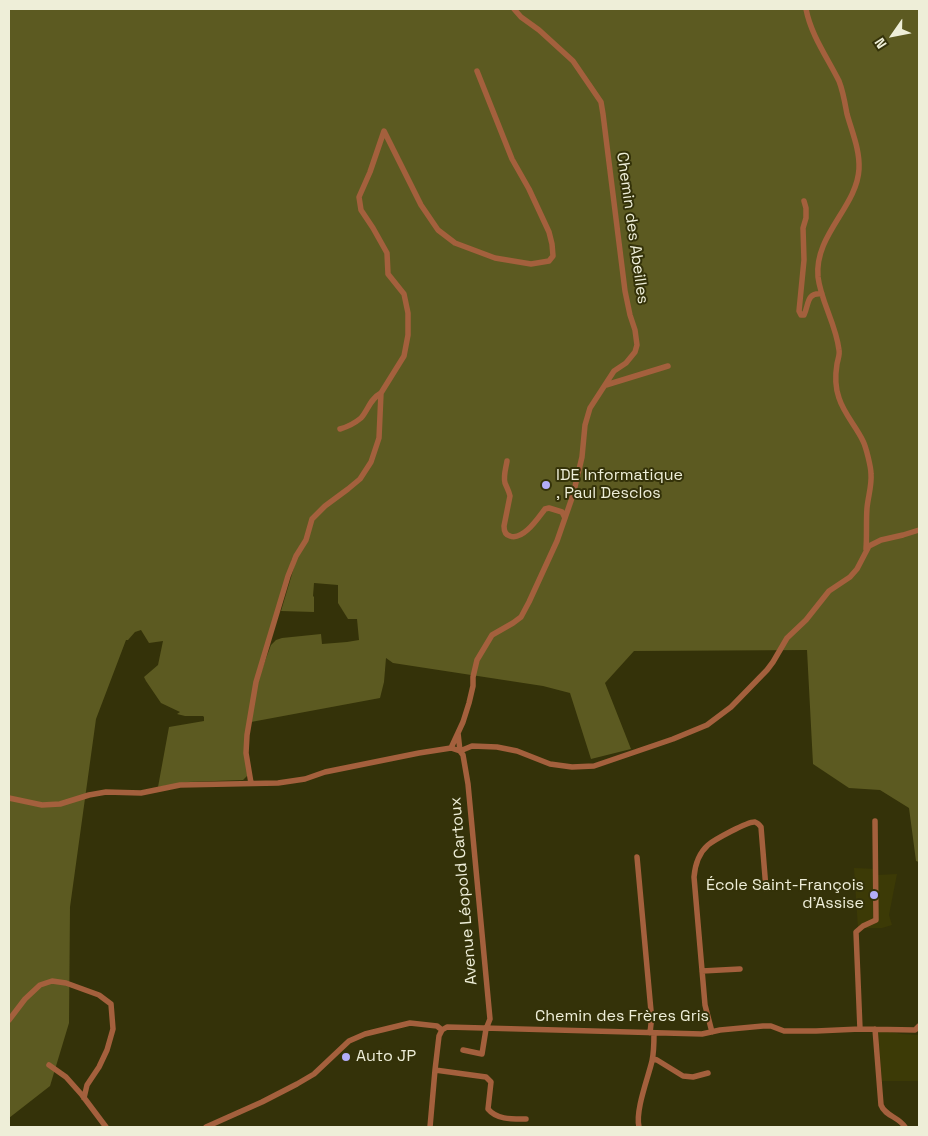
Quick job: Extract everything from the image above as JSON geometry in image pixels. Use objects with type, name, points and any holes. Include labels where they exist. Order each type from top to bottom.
[{"type":"street","name":"Chemin des Abeilles","points":[[451,748],[470,703],[474,686],[473,677],[478,660],[492,635],[513,624],[520,617],[556,542],[573,495],[582,457],[585,425],[590,408],[614,371],[626,364],[630,359],[635,352],[636,345],[635,330],[625,291],[601,102],[573,61],[514,9]]},
{"type":"street","points":[[9,798],[42,805],[60,804],[106,792],[141,793],[180,785],[278,783],[305,779],[325,772],[419,753],[451,748],[460,751],[472,746],[497,746],[517,751],[550,764],[572,767],[594,766],[674,739],[707,725],[731,707],[774,662],[787,638],[806,620],[829,591],[850,577],[857,569],[866,549],[867,510],[871,473],[863,442],[839,399],[835,382],[836,365],[840,351],[818,275],[820,253],[856,185],[859,168],[857,143],[847,113],[842,88],[815,36],[806,9]]},
{"type":"street","points":[[250,783],[246,753],[247,735],[256,682],[288,576],[296,556],[306,540],[312,519],[325,506],[360,479],[371,462],[379,438],[381,393],[404,356],[408,335],[408,313],[404,294],[388,274],[387,253],[361,210],[359,197],[384,131],[421,205],[438,230],[456,243],[495,258],[531,264],[549,261],[553,256],[549,232],[529,189],[512,159],[477,71]]},
{"type":"street","points":[[804,201],[806,218],[803,228],[804,260],[800,314],[802,315],[806,312],[807,304],[812,295],[816,293],[822,294]]},
{"type":"street","points":[[606,385],[668,366]]},
{"type":"street","points":[[340,429],[361,417],[376,395],[381,393]]},
{"type":"street","points":[[507,461],[504,479],[510,496],[504,526],[506,534],[510,537],[521,535],[545,509],[549,508],[562,512],[565,518]]},
{"type":"street","points":[[866,549],[881,540],[903,536],[919,530]]},
{"type":"street","name":"Chemin des Abeilles","points":[[458,733],[460,751]]},
{"type":"street","name":"Avenue Léopold Cartoux","points":[[460,751],[463,755],[468,784],[490,1019],[486,1029],[482,1054],[463,1050]]},
{"type":"street","points":[[860,1029],[856,932],[863,926],[876,920],[875,821]]},
{"type":"street","points":[[712,1032],[702,971],[694,877],[697,861],[708,845],[728,833],[753,822],[758,823],[761,826],[766,889]]},
{"type":"street","points":[[637,857],[654,1049],[638,1114],[639,1127]]},
{"type":"street","points":[[702,971],[740,970]]},
{"type":"street","points":[[9,1020],[25,999],[40,985],[52,981],[66,983],[99,995],[111,1004],[113,1029],[108,1050],[87,1085],[84,1098]]},
{"type":"street","name":"Chemin des Frères Gris","points":[[206,1127],[262,1102],[314,1074],[348,1042],[365,1034],[410,1023],[437,1026],[442,1030],[447,1027],[702,1034],[763,1026],[771,1026],[787,1031],[816,1031],[860,1029],[915,1030],[919,1026]]},
{"type":"street","points":[[875,1029],[881,1105],[885,1111],[902,1122],[905,1127]]},
{"type":"street","points":[[431,1127],[434,1070],[439,1036],[442,1030]]},
{"type":"street","points":[[653,1059],[683,1076],[693,1077],[708,1073]]},
{"type":"street","points":[[48,1065],[66,1077],[106,1127]]},
{"type":"street","points":[[434,1070],[486,1078],[491,1082],[488,1110],[492,1114],[507,1119],[526,1119]]},
{"type":"shaded area","points":[[9,9],[919,9],[919,862],[916,861],[909,808],[880,790],[849,788],[813,764],[807,650],[634,651],[605,683],[631,749],[591,759],[570,693],[543,686],[393,663],[386,658],[384,682],[380,698],[251,722],[258,682],[247,721],[247,776],[243,780],[188,782],[158,787],[169,727],[204,721],[204,717],[177,714],[180,712],[161,703],[144,677],[158,665],[163,641],[149,643],[141,630],[135,632],[126,640],[96,719],[70,907],[69,1023],[50,1086],[9,1118]],"holes":[[[292,559],[295,564],[281,611],[314,612],[314,583],[338,585],[338,603],[348,619],[357,619],[359,640],[322,644],[321,634],[276,640],[271,645],[259,679]]]},
{"type":"shaded area","name":"École Saint-François d'Assise","points":[[854,868],[877,869],[877,875],[897,874],[889,915],[892,925],[882,928],[858,928]]},
{"type":"shaded area","points":[[878,1032],[919,1035],[919,1081],[882,1081]]},
{"type":"place","name":"IDE Informatique , Paul Desclos","points":[[546,485]]},
{"type":"place","name":"École Saint-François d'Assise","points":[[874,895]]},
{"type":"place","name":"Auto JP","points":[[346,1057]]}]
